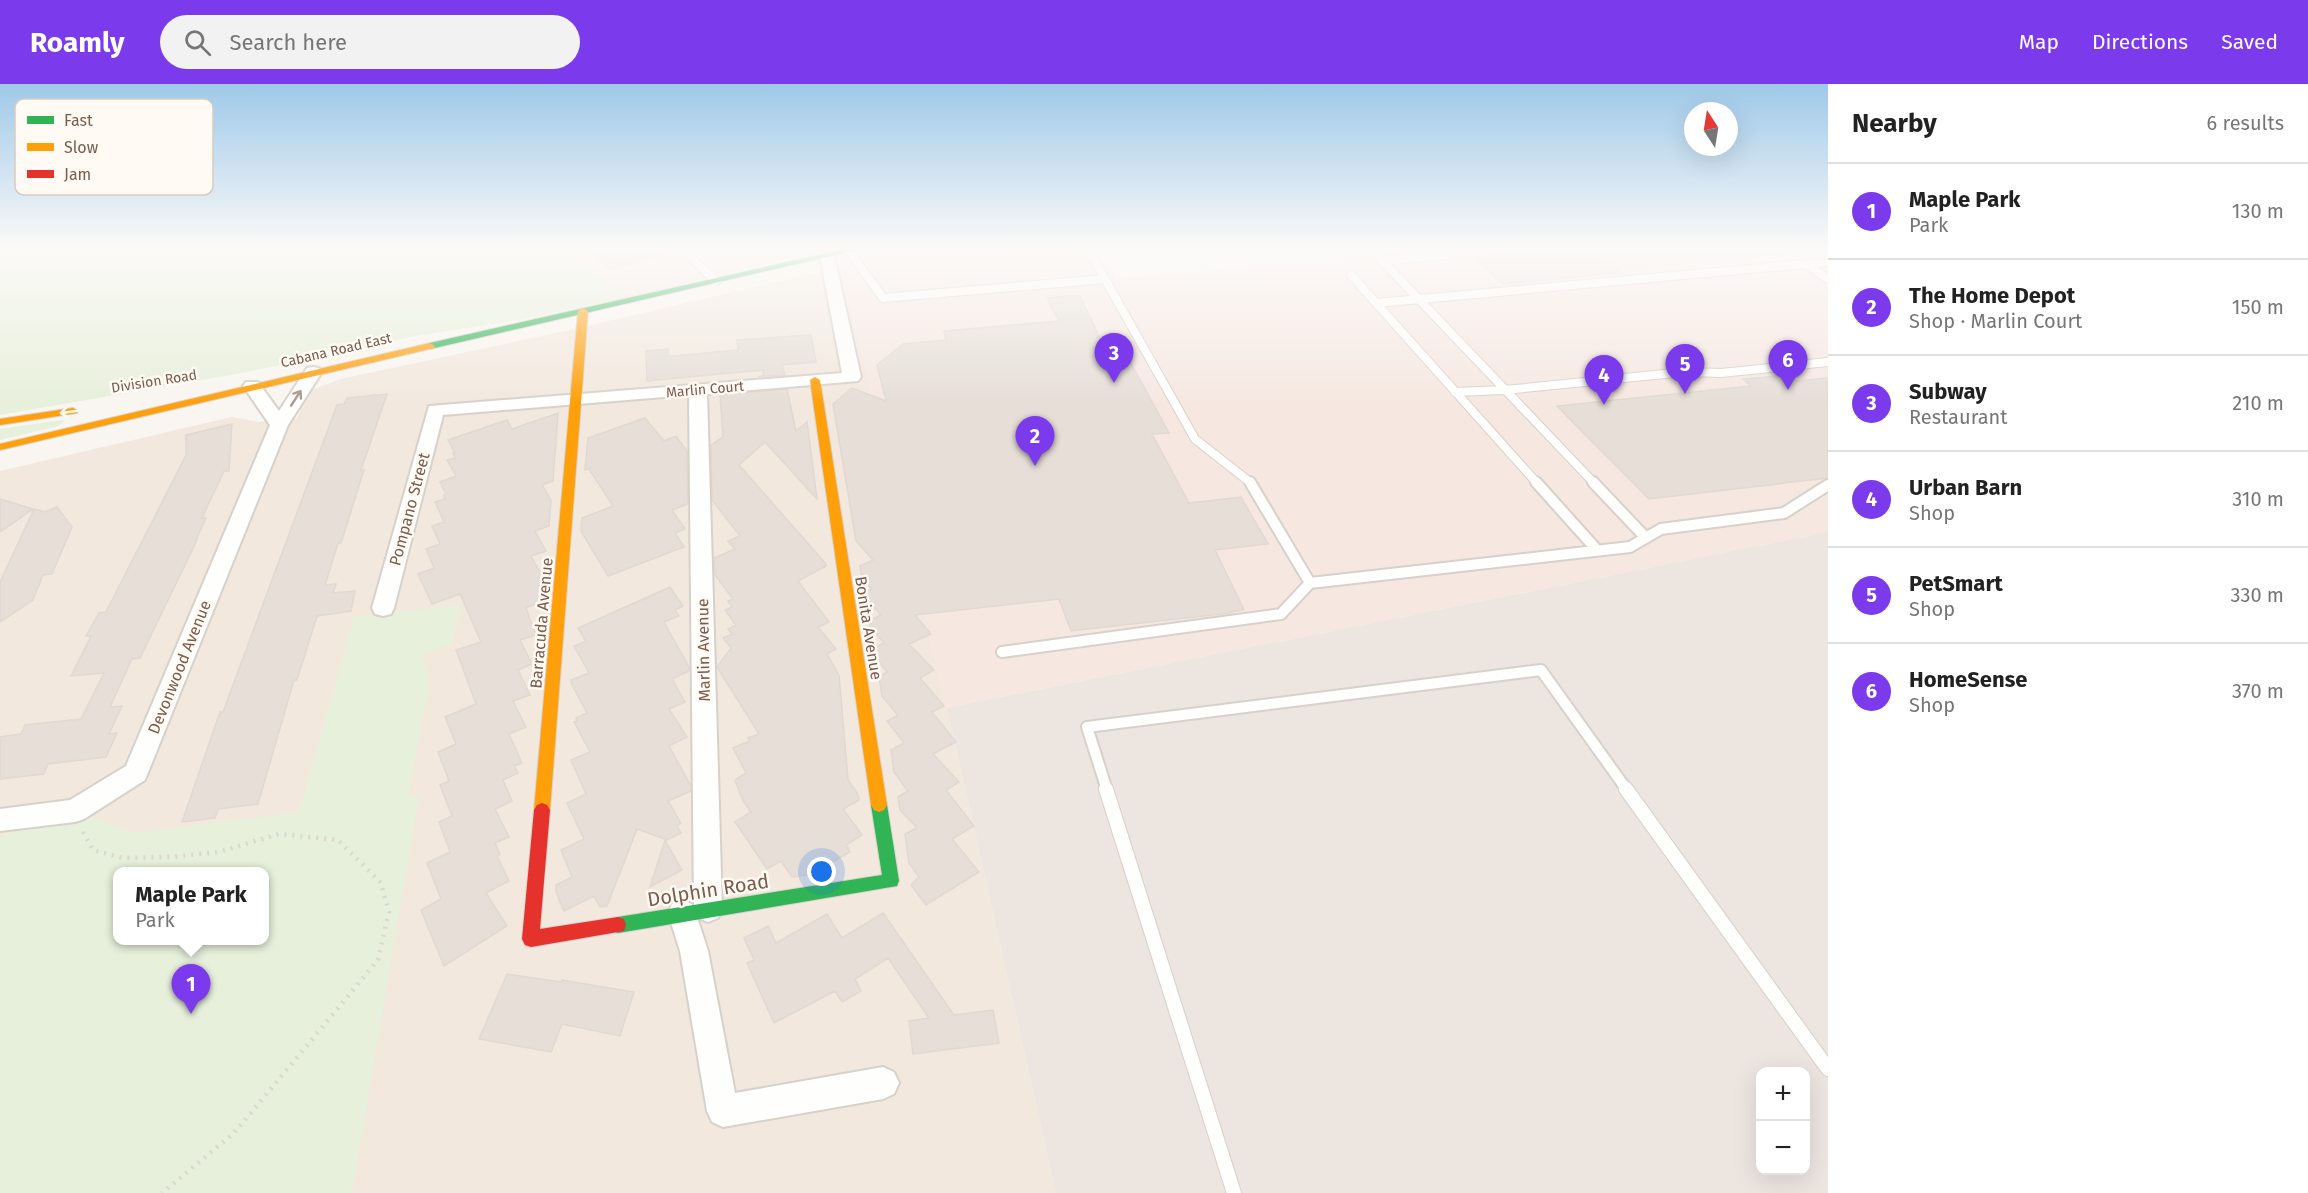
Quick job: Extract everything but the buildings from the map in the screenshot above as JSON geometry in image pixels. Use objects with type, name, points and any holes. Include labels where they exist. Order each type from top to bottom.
[{"type":"street","name":"Cabana Road East","points":[[0,447],[252,386],[628,301]]},
{"type":"street","name":"Marlin Court","points":[[435,410],[852,377],[836,301]]},
{"type":"street","name":"Barracuda Avenue","points":[[531,939],[583,311]]},
{"type":"street","name":"Division Road","points":[[131,402],[313,372]]},
{"type":"street","name":"Devonwood Avenue","points":[[0,820],[75,811],[136,772],[279,424],[313,372]]},
{"type":"street","name":"Bonita Avenue","points":[[815,380],[891,881]]},
{"type":"street","points":[[252,386],[279,424]]},
{"type":"street","name":"Marlin Avenue","points":[[698,390],[694,951],[723,1111],[883,1083]]},
{"type":"street","points":[[0,422],[86,409]]},
{"type":"street","name":"Pompano Street","points":[[383,608],[435,410]]},
{"type":"street","name":"Dolphin Road","points":[[531,939],[891,881]]},
{"type":"lane","points":[[1117,301],[1195,439],[1248,478],[1310,583]]},
{"type":"lane","points":[[1374,301],[1597,550]]},
{"type":"lane","points":[[1376,303],[1400,301]]},
{"type":"lane","points":[[1420,301],[1646,538]]},
{"type":"lane","points":[[1455,392],[1505,390],[1685,372],[1721,373],[1828,362]]},
{"type":"lane","points":[[1002,652],[1281,614],[1310,583],[1630,546],[1661,529],[1784,513],[1828,485]]},
{"type":"lane","points":[[1234,1193],[1088,727],[1541,670],[1828,1069]]},
{"type":"path","points":[[71,833],[82,830],[93,850],[122,858],[218,852],[279,834],[338,840],[381,883],[389,912],[378,960],[234,1133],[162,1193]]},
{"type":"shaded area","points":[[695,301],[849,301],[947,708],[1056,1193],[0,1193],[0,471],[232,417],[258,422],[297,418],[308,391],[341,379]]},
{"type":"shaded area","points":[[849,301],[1828,301],[1828,532],[947,708]]},
{"type":"shaded area","points":[[1828,532],[1828,1193],[1056,1193],[947,708]]},
{"type":"green space","points":[[0,301],[612,301],[524,319],[416,336],[242,373],[0,415]]},
{"type":"green space","points":[[62,420],[64,422],[58,426],[0,440],[0,429]]},
{"type":"green space","points":[[461,605],[452,644],[424,652],[429,685],[408,797],[419,796],[352,1193],[0,1193],[0,835],[75,822],[90,817],[136,833],[299,812],[354,617]]},
{"type":"traffic: fast","points":[[430,346],[629,301]]},
{"type":"traffic: fast","points":[[618,925],[891,881],[879,805]]},
{"type":"traffic: slow","points":[[542,810],[583,311]]},
{"type":"traffic: slow","points":[[0,447],[430,346]]},
{"type":"traffic: slow","points":[[815,380],[879,805]]},
{"type":"traffic: slow","points":[[0,422],[73,411]]},
{"type":"traffic: jam","points":[[542,810],[531,939],[618,925]]},
{"type":"place","name":"Subway","points":[[1114,383]]},
{"type":"place","name":"HomeSense","points":[[1788,390]]},
{"type":"place","name":"PetSmart","points":[[1685,394]]},
{"type":"place","name":"Urban Barn","points":[[1604,405]]},
{"type":"place","name":"The Home Depot","points":[[1035,466]]},
{"type":"place","name":"Maple Park","points":[[191,1014]]}]
